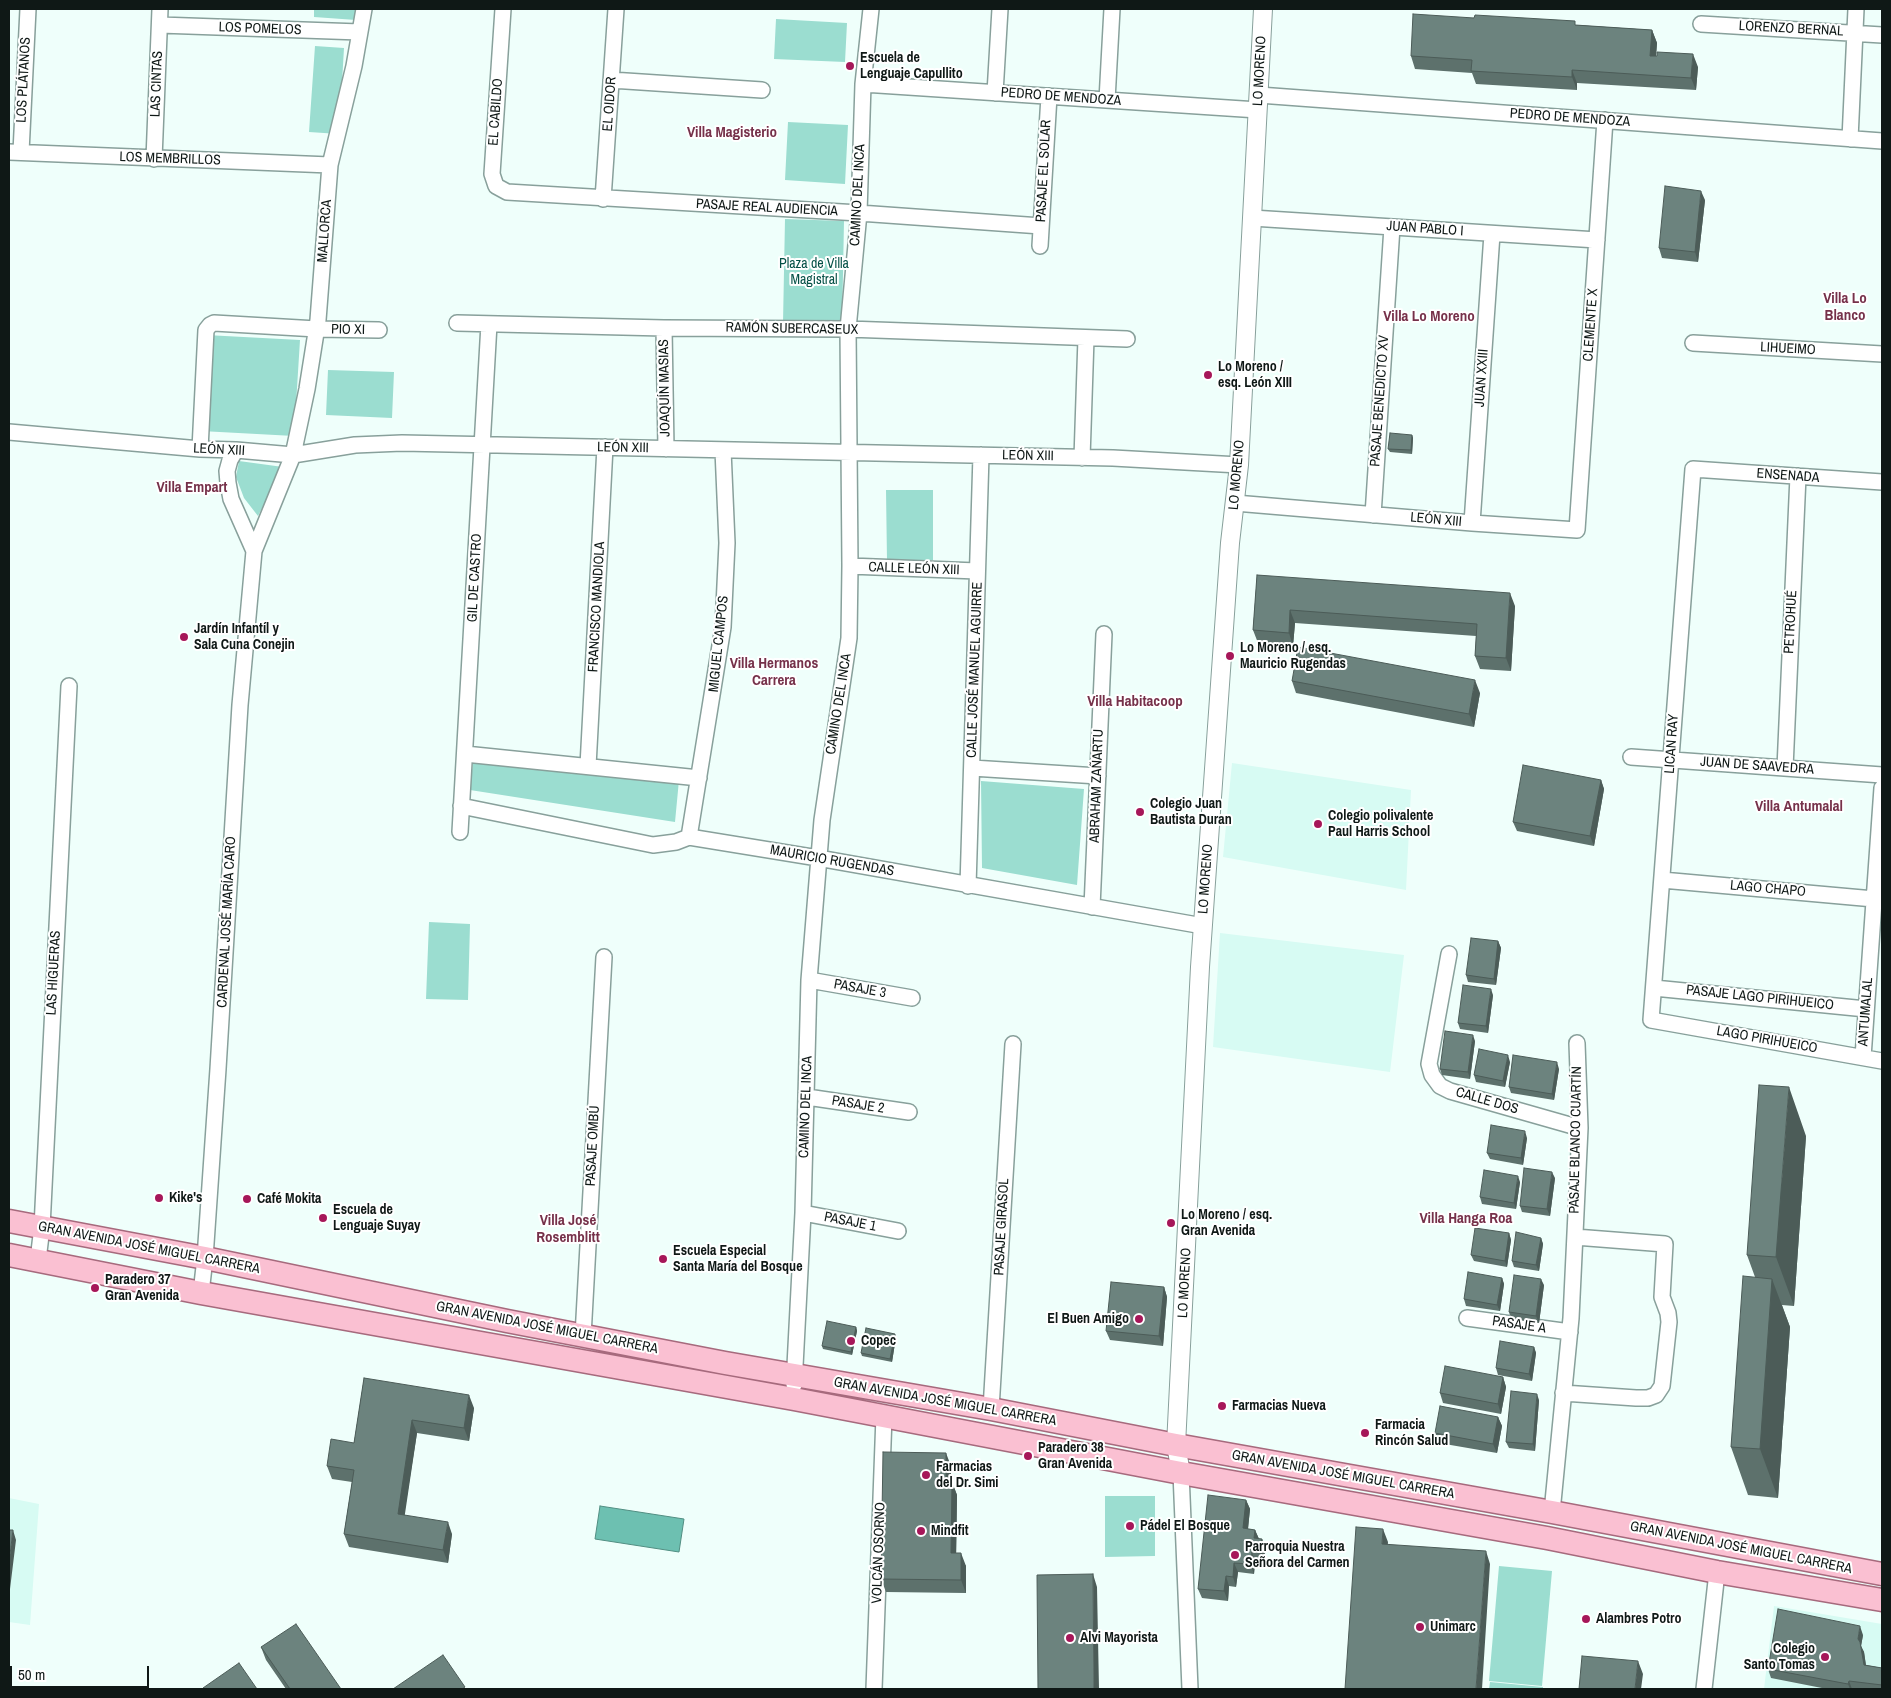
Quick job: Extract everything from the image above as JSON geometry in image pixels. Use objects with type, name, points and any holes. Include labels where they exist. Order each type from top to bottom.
[{"type":"main road","name":"GRAN AVENIDA JOSÉ MIGUEL CARRERA","points":[[9,1221],[205,1258],[583,1336],[991,1409],[1176,1445],[1552,1512],[1882,1574]]},
{"type":"main road","name":"GRAN AVENIDA JOSÉ MIGUEL CARRERA","points":[[9,1255],[201,1292],[794,1399],[1180,1473],[1547,1538],[1717,1572],[1882,1600]]},
{"type":"street","name":"LOS PLÁTANOS","points":[[15,152],[28,9]]},
{"type":"street","name":"LAS CINTAS","points":[[154,158],[160,9]]},
{"type":"street","name":"MALLORCA","points":[[293,455],[314,354],[330,166],[364,9]]},
{"type":"street","name":"EL CABILDO","points":[[503,9],[492,174],[496,186],[507,192],[523,195]]},
{"type":"street","name":"EL OIDOR","points":[[603,199],[616,9]]},
{"type":"street","name":"CAMINO DEL INCA","points":[[794,1399],[803,1213],[809,980],[826,782],[845,671],[848,638],[850,566],[848,329],[859,213],[863,84],[871,9]]},
{"type":"street","points":[[995,93],[1000,9]]},
{"type":"street","points":[[1106,100],[1112,9]]},
{"type":"street","name":"LO MORENO","points":[[1190,1689],[1180,1473],[1176,1445],[1203,926],[1230,543],[1239,465],[1263,9]]},
{"type":"street","points":[[1850,138],[1856,9]]},
{"type":"street","name":"LORENZO BERNAL","points":[[1701,24],[1882,35]]},
{"type":"street","name":"LOS POMELOS","points":[[160,25],[360,32]]},
{"type":"street","points":[[611,80],[762,90]]},
{"type":"street","name":"PEDRO DE MENDOZA","points":[[863,84],[1106,100],[1258,103],[1605,120],[1882,141]]},
{"type":"street","name":"PASAJE EL SOLAR","points":[[1040,246],[1049,96]]},
{"type":"street","name":"CLEMENTE X","points":[[1577,530],[1605,120]]},
{"type":"street","name":"LOS MEMBRILLOS","points":[[15,152],[330,166]]},
{"type":"street","name":"PASAJE REAL AUDIENCIA","points":[[523,195],[859,213],[1041,226]]},
{"type":"street","name":"JUAN PABLO I","points":[[1252,218],[1597,240]]},
{"type":"street","name":"PASAJE BENEDICTO XV","points":[[1372,515],[1392,227]]},
{"type":"street","name":"JUAN XXIII","points":[[1472,523],[1492,234]]},
{"type":"street","name":"PIO XI","points":[[200,449],[208,327],[214,323],[317,329],[379,330]]},
{"type":"street","name":"RAMÓN SUBERCASEUX","points":[[457,323],[664,328],[848,329],[1127,339]]},
{"type":"street","name":"GIL DE CASTRO","points":[[460,832],[489,324]]},
{"type":"street","name":"JOAQUÍN MASIAS","points":[[664,328],[666,449]]},
{"type":"street","points":[[1082,458],[1086,338]]},
{"type":"street","name":"LIHUEIMO","points":[[1693,343],[1882,354]]},
{"type":"street","name":"LEÓN XIII","points":[[9,432],[200,449],[293,455],[324,449],[379,443],[981,455],[1239,465]]},
{"type":"street","name":"FRANCISCO MANDIOLA","points":[[588,766],[605,447]]},
{"type":"street","name":"CARDENAL JOSÉ MARÍA CARO","points":[[236,450],[230,460],[227,471],[228,483],[231,499],[254,551]]},
{"type":"street","name":"MIGUEL CAMPOS","points":[[690,837],[723,627],[727,543],[723,450]]},
{"type":"street","name":"CARDENAL JOSÉ MARÍA CARO","points":[[201,1292],[205,1258],[240,705],[254,551],[293,455]]},
{"type":"street","name":"CALLE JOSÉ MANUEL AGUIRRE","points":[[968,886],[981,455]]},
{"type":"street","name":"ENSENADA","points":[[1693,469],[1882,482]]},
{"type":"street","name":"LICAN RAY","points":[[1651,1020],[1693,469]]},
{"type":"street","name":"PETROHUÉ","points":[[1785,768],[1798,476]]},
{"type":"street","name":"LEÓN XIII","points":[[1235,503],[1577,530]]},
{"type":"street","name":"CALLE LEÓN XIII","points":[[850,566],[977,571]]},
{"type":"street","name":"ABRAHAM ZAÑARTU","points":[[1092,907],[1104,634]]},
{"type":"street","name":"LAS HIGUERAS","points":[[38,1260],[42,1227],[69,686]]},
{"type":"street","points":[[465,754],[699,778]]},
{"type":"street","name":"JUAN DE SAAVEDRA","points":[[1631,757],[1882,776]]},
{"type":"street","points":[[972,768],[1098,776]]},
{"type":"street","name":"ANTUMALAL","points":[[1863,1056],[1882,788]]},
{"type":"street","name":"MAURICIO RUGENDAS","points":[[461,806],[653,845],[676,842],[690,837],[1203,926]]},
{"type":"street","name":"LAGO CHAPO","points":[[1662,880],[1874,899]]},
{"type":"street","name":"CALLE DOS","points":[[1449,954],[1429,1064],[1432,1075],[1440,1086],[1450,1091],[1580,1128]]},
{"type":"street","name":"PASAJE OMBÚ","points":[[583,1336],[604,957]]},
{"type":"street","name":"PASAJE 3","points":[[809,980],[912,998]]},
{"type":"street","name":"PASAJE LAGO PIRIHUEICO","points":[[1654,988],[1866,1008]]},
{"type":"street","name":"LAGO PIRIHUEICO","points":[[1651,1020],[1882,1060]]},
{"type":"street","name":"PASAJE BLANCO CUARTÍN","points":[[1552,1512],[1570,1332],[1580,1128],[1577,1043]]},
{"type":"street","name":"PASAJE GIRASOL","points":[[991,1409],[1013,1044]]},
{"type":"street","name":"PASAJE 2","points":[[807,1097],[909,1112]]},
{"type":"street","name":"PASAJE 1","points":[[803,1213],[898,1231]]},
{"type":"street","points":[[1563,1393],[1636,1398],[1648,1398],[1656,1395],[1662,1386],[1668,1322],[1668,1313],[1662,1297],[1665,1244],[1575,1237]]},
{"type":"street","name":"PASAJE A","points":[[1467,1318],[1570,1332]]},
{"type":"street","name":"VOLCÁN OSORNO","points":[[874,1689],[884,1416]]},
{"type":"street","points":[[1704,1689],[1717,1572]]},
{"type":"shaded area","name":"Colegio polivalente Paul Harris School","points":[[1232,763],[1411,790],[1406,890],[1223,857]]},
{"type":"shaded area","points":[[1220,933],[1404,955],[1390,1072],[1213,1047]]},
{"type":"shaded area","points":[[9,1498],[39,1504],[30,1625],[9,1622]]},
{"type":"shaded area","points":[[600,1506],[684,1519],[679,1552],[595,1539]]},
{"type":"shaded area","name":"Colegio Santo Tomas","points":[[1774,1606],[1882,1624],[1882,1689],[1764,1689]]},
{"type":"green space","points":[[314,9],[357,9],[356,20],[314,17]]},
{"type":"green space","points":[[776,19],[847,23],[845,62],[774,59]]},
{"type":"green space","points":[[315,46],[344,48],[339,134],[309,132]]},
{"type":"green space","points":[[788,122],[848,125],[845,184],[785,180]]},
{"type":"green space","name":"Plaza de Villa Magistral","points":[[785,219],[844,221],[842,325],[783,323]]},
{"type":"green space","points":[[206,335],[300,340],[294,436],[201,431]]},
{"type":"green space","points":[[328,370],[394,372],[392,418],[326,415]]},
{"type":"green space","points":[[239,461],[283,467],[258,516],[244,498],[236,477]]},
{"type":"green space","points":[[886,490],[933,490],[933,560],[887,561]]},
{"type":"green space","points":[[473,762],[679,780],[675,822],[470,790]]},
{"type":"green space","points":[[981,781],[1084,789],[1077,885],[982,868]]},
{"type":"green space","points":[[429,922],[470,924],[468,1000],[426,999]]},
{"type":"green space","name":"Pádel El Bosque","points":[[1105,1496],[1155,1496],[1155,1556],[1105,1557]]},
{"type":"green space","points":[[1499,1566],[1552,1571],[1542,1686],[1489,1681]]},
{"type":"green space","points":[[1490,1682],[1543,1687],[1543,1689],[1489,1689]]},
{"type":"building","points":[[1413,14],[1474,18],[1475,15],[1575,21],[1575,25],[1652,30],[1650,56],[1657,56],[1657,52],[1693,54],[1691,78],[1572,70],[1572,77],[1471,71],[1472,60],[1411,56]]},
{"type":"building","points":[[1665,186],[1701,191],[1695,252],[1659,248]]},
{"type":"building","points":[[1390,433],[1412,435],[1411,450],[1388,449]]},
{"type":"building","points":[[1257,575],[1510,593],[1506,658],[1475,656],[1477,624],[1290,610],[1289,633],[1253,630]]},
{"type":"building","points":[[1298,647],[1475,680],[1469,714],[1292,681]]},
{"type":"building","points":[[1523,765],[1601,780],[1590,836],[1513,822]]},
{"type":"building","points":[[1471,938],[1498,941],[1494,979],[1466,975]]},
{"type":"building","points":[[1463,985],[1491,989],[1486,1026],[1458,1023]]},
{"type":"building","points":[[1445,1031],[1473,1035],[1468,1072],[1440,1069]]},
{"type":"building","points":[[1479,1049],[1508,1055],[1503,1081],[1474,1075]]},
{"type":"building","points":[[1513,1055],[1557,1062],[1552,1094],[1509,1087]]},
{"type":"building","points":[[1759,1085],[1789,1087],[1776,1257],[1747,1255]]},
{"type":"building","points":[[1491,1125],[1525,1131],[1521,1158],[1487,1153]]},
{"type":"building","points":[[1524,1168],[1552,1172],[1547,1209],[1520,1206]]},
{"type":"building","points":[[1484,1170],[1518,1176],[1514,1203],[1480,1197]]},
{"type":"building","points":[[1475,1228],[1509,1233],[1505,1261],[1471,1255]]},
{"type":"building","points":[[1516,1232],[1541,1238],[1536,1265],[1512,1261]]},
{"type":"building","points":[[1468,1272],[1502,1278],[1497,1305],[1464,1299]]},
{"type":"building","points":[[1514,1275],[1541,1279],[1536,1316],[1509,1312]]},
{"type":"building","points":[[1743,1276],[1772,1279],[1760,1449],[1731,1447]]},
{"type":"building","name":"El Buen Amigo","points":[[1111,1282],[1164,1287],[1159,1336],[1106,1331]]},
{"type":"building","points":[[827,1321],[856,1327],[851,1352],[822,1346]]},
{"type":"building","points":[[866,1328],[895,1334],[890,1359],[861,1353]]},
{"type":"building","points":[[1500,1341],[1534,1347],[1529,1374],[1496,1368]]},
{"type":"building","points":[[1445,1366],[1503,1377],[1498,1404],[1440,1393]]},
{"type":"building","points":[[364,1378],[469,1395],[464,1428],[412,1420],[398,1514],[448,1522],[443,1550],[344,1534],[354,1470],[327,1466],[331,1439],[354,1443]]},
{"type":"building","points":[[1511,1391],[1537,1394],[1533,1444],[1506,1442]]},
{"type":"building","points":[[1440,1406],[1498,1417],[1493,1444],[1435,1433]]},
{"type":"building","name":"Mindfit","points":[[883,1452],[946,1453],[946,1482],[952,1482],[951,1553],[961,1553],[961,1580],[881,1579]]},
{"type":"building","name":"Parroquia Nuestra Señora del Carmen","points":[[1208,1495],[1246,1500],[1243,1528],[1255,1530],[1254,1538],[1262,1539],[1260,1553],[1252,1552],[1250,1564],[1234,1563],[1233,1577],[1226,1576],[1224,1591],[1198,1589]]},
{"type":"building","name":"Unimarc","points":[[1356,1527],[1383,1529],[1382,1544],[1486,1551],[1476,1689],[1345,1689]]},
{"type":"building","points":[[9,1530],[13,1530],[9,1563]]},
{"type":"building","name":"Alvi Mayorista","points":[[1093,1574],[1094,1689],[1038,1689],[1037,1575]]},
{"type":"building","name":"Colegio Santo Tomas","points":[[1778,1609],[1860,1626],[1858,1639],[1864,1665],[1882,1668],[1882,1685],[1849,1681],[1848,1684],[1768,1669]]},
{"type":"building","points":[[296,1624],[341,1689],[290,1689],[261,1647]]},
{"type":"building","points":[[443,1655],[465,1687],[462,1689],[393,1689]]},
{"type":"building","points":[[1582,1656],[1638,1661],[1635,1689],[1579,1689]]},
{"type":"building","points":[[239,1663],[257,1689],[203,1688]]},
{"type":"place","name":"Escuela de Lenguaje Capullito","points":[[850,66]]},
{"type":"place","name":"Lo Moreno / esq. León XIII","points":[[1208,375]]},
{"type":"place","name":"Jardín Infantíl y Sala Cuna Conejin","points":[[184,637]]},
{"type":"place","name":"Lo Moreno / esq. Mauricio Rugendas","points":[[1230,656]]},
{"type":"place","name":"Colegio Juan Bautista Duran","points":[[1140,812]]},
{"type":"place","name":"Colegio polivalente Paul Harris School","points":[[1318,824]]},
{"type":"place","name":"Kike's","points":[[159,1198]]},
{"type":"place","name":"Café Mokita","points":[[247,1199]]},
{"type":"place","name":"Escuela de Lenguaje Suyay","points":[[323,1218]]},
{"type":"place","name":"Lo Moreno / esq. Gran Avenida","points":[[1171,1223]]},
{"type":"place","name":"Escuela Especial Santa María del Bosque","points":[[663,1259]]},
{"type":"place","name":"Paradero 37 Gran Avenida","points":[[95,1288]]},
{"type":"place","name":"El Buen Amigo","points":[[1139,1319]]},
{"type":"place","name":"Copec","points":[[851,1341]]},
{"type":"place","name":"Farmacias Nueva","points":[[1222,1406]]},
{"type":"place","name":"Farmacia Rincón Salud","points":[[1365,1433]]},
{"type":"place","name":"Paradero 38 Gran Avenida","points":[[1028,1456]]},
{"type":"place","name":"Farmacias del Dr. Simi","points":[[926,1475]]},
{"type":"place","name":"Pádel El Bosque","points":[[1130,1526]]},
{"type":"place","name":"Mindfit","points":[[921,1531]]},
{"type":"place","name":"Parroquia Nuestra Señora del Carmen","points":[[1235,1555]]},
{"type":"place","name":"Alambres Potro","points":[[1586,1619]]},
{"type":"place","name":"Unimarc","points":[[1420,1627]]},
{"type":"place","name":"Alvi Mayorista","points":[[1070,1638]]},
{"type":"place","name":"Colegio Santo Tomas","points":[[1825,1657]]},
{"type":"district","name":"Villa Magisterio","points":[[732,133]]},
{"type":"district","name":"Villa Lo Blanco","points":[[1845,308]]},
{"type":"district","name":"Villa Lo Moreno","points":[[1429,317]]},
{"type":"district","name":"Villa Empart","points":[[192,488]]},
{"type":"district","name":"Villa Hermanos Carrera","points":[[774,672]]},
{"type":"district","name":"Villa Habitacoop","points":[[1135,702]]},
{"type":"district","name":"Villa Antumalal","points":[[1799,807]]},
{"type":"district","name":"Villa Hanga Roa","points":[[1466,1219]]},
{"type":"district","name":"Villa José Rosemblitt","points":[[568,1230]]}]
